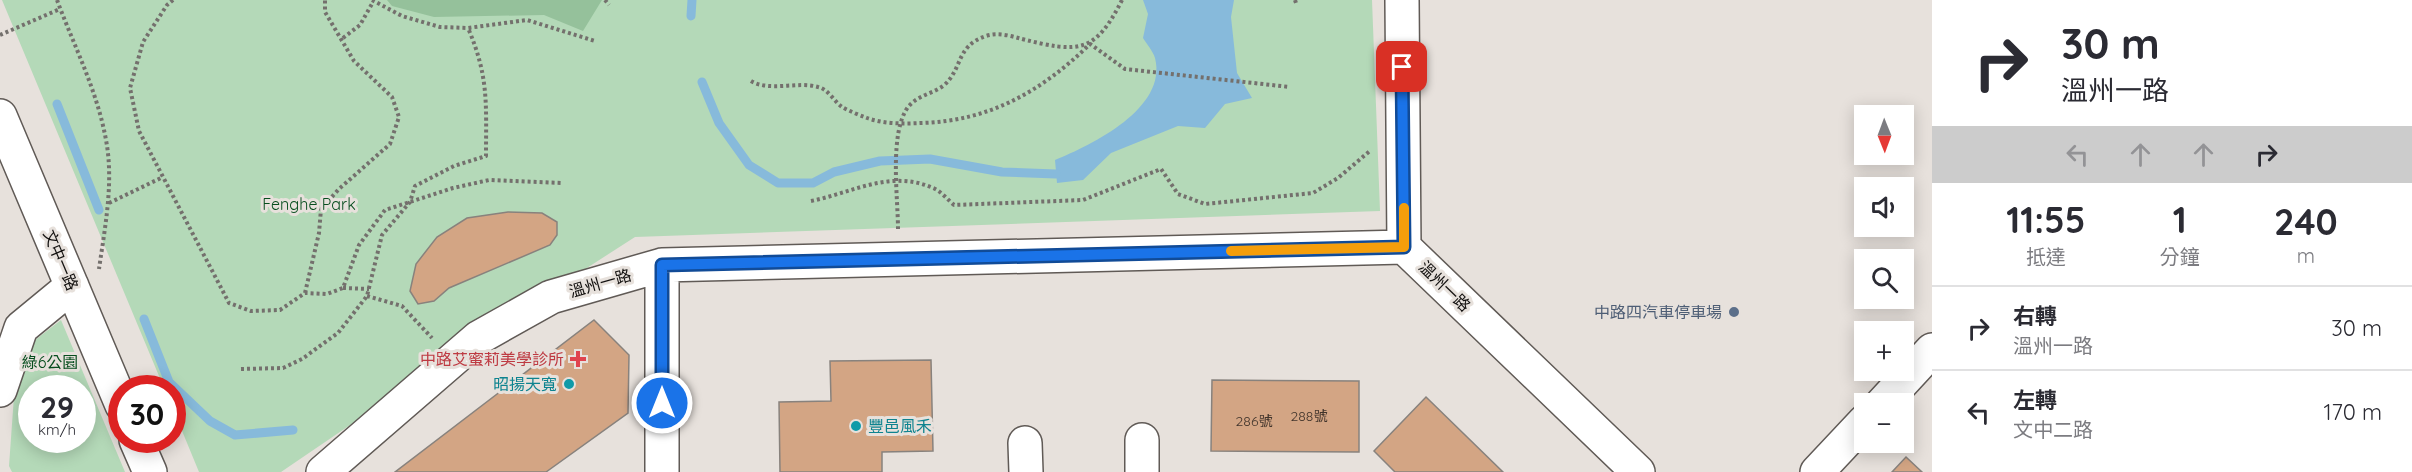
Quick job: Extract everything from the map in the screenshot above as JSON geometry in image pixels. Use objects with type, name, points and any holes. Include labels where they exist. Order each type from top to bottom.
[{"type":"street","points":[[1402,0],[1404,247]]},
{"type":"street","name":"文中一路","points":[[3,132],[85,279],[113,375]]},
{"type":"street","name":"溫州一路","points":[[323,472],[478,338],[550,297],[662,265],[1404,247],[1638,472]]},
{"type":"street","points":[[662,265],[662,472]]},
{"type":"street","points":[[0,390],[21,328],[85,279]]},
{"type":"street","points":[[1892,393],[1932,350]]},
{"type":"street","points":[[1817,472],[1854,433]]},
{"type":"street","points":[[1142,440],[1142,472]]},
{"type":"street","points":[[142,453],[150,472]]},
{"type":"path","points":[[57,0],[88,76],[106,141],[109,203],[85,279]]},
{"type":"path","points":[[173,0],[167,2],[143,42],[130,88],[139,132],[229,303],[251,311],[280,310],[305,293],[327,294],[343,288],[369,289]]},
{"type":"path","points":[[305,293],[319,233],[321,209],[339,189],[390,144],[399,117],[392,97],[354,61],[343,38],[325,12],[325,0]]},
{"type":"path","points":[[605,0],[609,5]]},
{"type":"path","points":[[751,81],[759,85],[788,84],[821,87],[842,106],[868,118],[902,124],[946,121],[1003,108],[1036,89],[1064,69],[1109,26],[1122,0]]},
{"type":"path","points":[[343,38],[360,25],[372,1],[402,16],[440,27],[468,28],[527,20],[595,41]]},
{"type":"path","points":[[0,35],[60,9]]},
{"type":"path","points":[[241,369],[283,368],[302,359],[338,333],[367,296],[382,235],[410,202],[415,186],[454,166],[486,156],[486,80],[480,56],[468,28]]},
{"type":"path","points":[[898,237],[897,136],[908,108],[922,94],[942,87],[955,72],[962,51],[986,36],[1003,34],[1055,47],[1090,44],[1125,69],[1290,87]]},
{"type":"path","points":[[812,201],[840,195],[872,182],[898,180],[934,188],[954,206],[1083,200],[1161,169],[1178,194],[1205,204],[1313,193],[1338,178],[1378,144]]},
{"type":"path","points":[[109,203],[163,177]]},
{"type":"path","points":[[343,288],[358,245],[385,210],[453,188],[489,180],[562,183]]},
{"type":"path","points":[[367,296],[402,306],[434,340]]},
{"type":"green space","name":"Fenghe Park","points":[[2,0],[1372,0],[1380,211],[635,237],[478,338],[281,472],[199,472],[186,440],[186,375],[159,375]]},
{"type":"green space","points":[[387,0],[602,0],[583,31],[544,15],[434,17],[392,6]]},
{"type":"green space","name":"綠6公園","points":[[61,320],[84,375],[18,375],[18,453],[96,453],[96,403],[108,432],[108,453],[117,453],[125,472],[12,472],[9,466],[17,354]]},
{"type":"water","points":[[1143,0],[1234,0],[1231,17],[1237,73],[1252,98],[1225,104],[1205,128],[1178,126],[1111,153],[1083,180],[1057,183],[1055,160],[1088,145],[1124,122],[1139,108],[1150,93],[1156,76],[1155,58],[1143,38],[1148,14]]},
{"type":"building","points":[[508,212],[542,213],[557,222],[557,235],[550,245],[449,288],[434,301],[418,304],[410,291],[416,264],[437,237],[467,218]]},
{"type":"building","name":"昭揚天寬","points":[[594,320],[629,355],[628,413],[546,472],[395,472]]},
{"type":"building","name":"豐邑風禾","points":[[931,360],[933,451],[882,452],[882,472],[780,472],[779,402],[831,401],[830,361]]},
{"type":"building","points":[[1212,380],[1359,381],[1359,452],[1211,451]]},
{"type":"building","points":[[1426,397],[1503,472],[1395,472],[1374,451]]},
{"type":"building","points":[[1906,457],[1922,472],[1892,472]]},
{"type":"waterway","points":[[691,16],[692,0]]},
{"type":"waterway","points":[[702,82],[719,123],[749,165],[778,183],[813,183],[834,172],[880,161],[930,159],[1002,172],[1056,174]]},
{"type":"waterway","points":[[57,104],[99,210]]},
{"type":"waterway","points":[[144,319],[169,382],[210,421],[235,435],[293,430]]},
{"type":"slow traffic","points":[[1231,251],[1404,247],[1404,208]]},
{"type":"place","name":"中路四汽車停車場","points":[[1734,312]]},
{"type":"place","name":"中路艾蜜莉美學診所","points":[[578,359]]},
{"type":"place","name":"昭揚天寬","points":[[569,384]]},
{"type":"place","name":"豐邑風禾","points":[[856,426]]},
{"type":"route","points":[[662,403],[662,265],[1404,247],[1402,67]]}]
